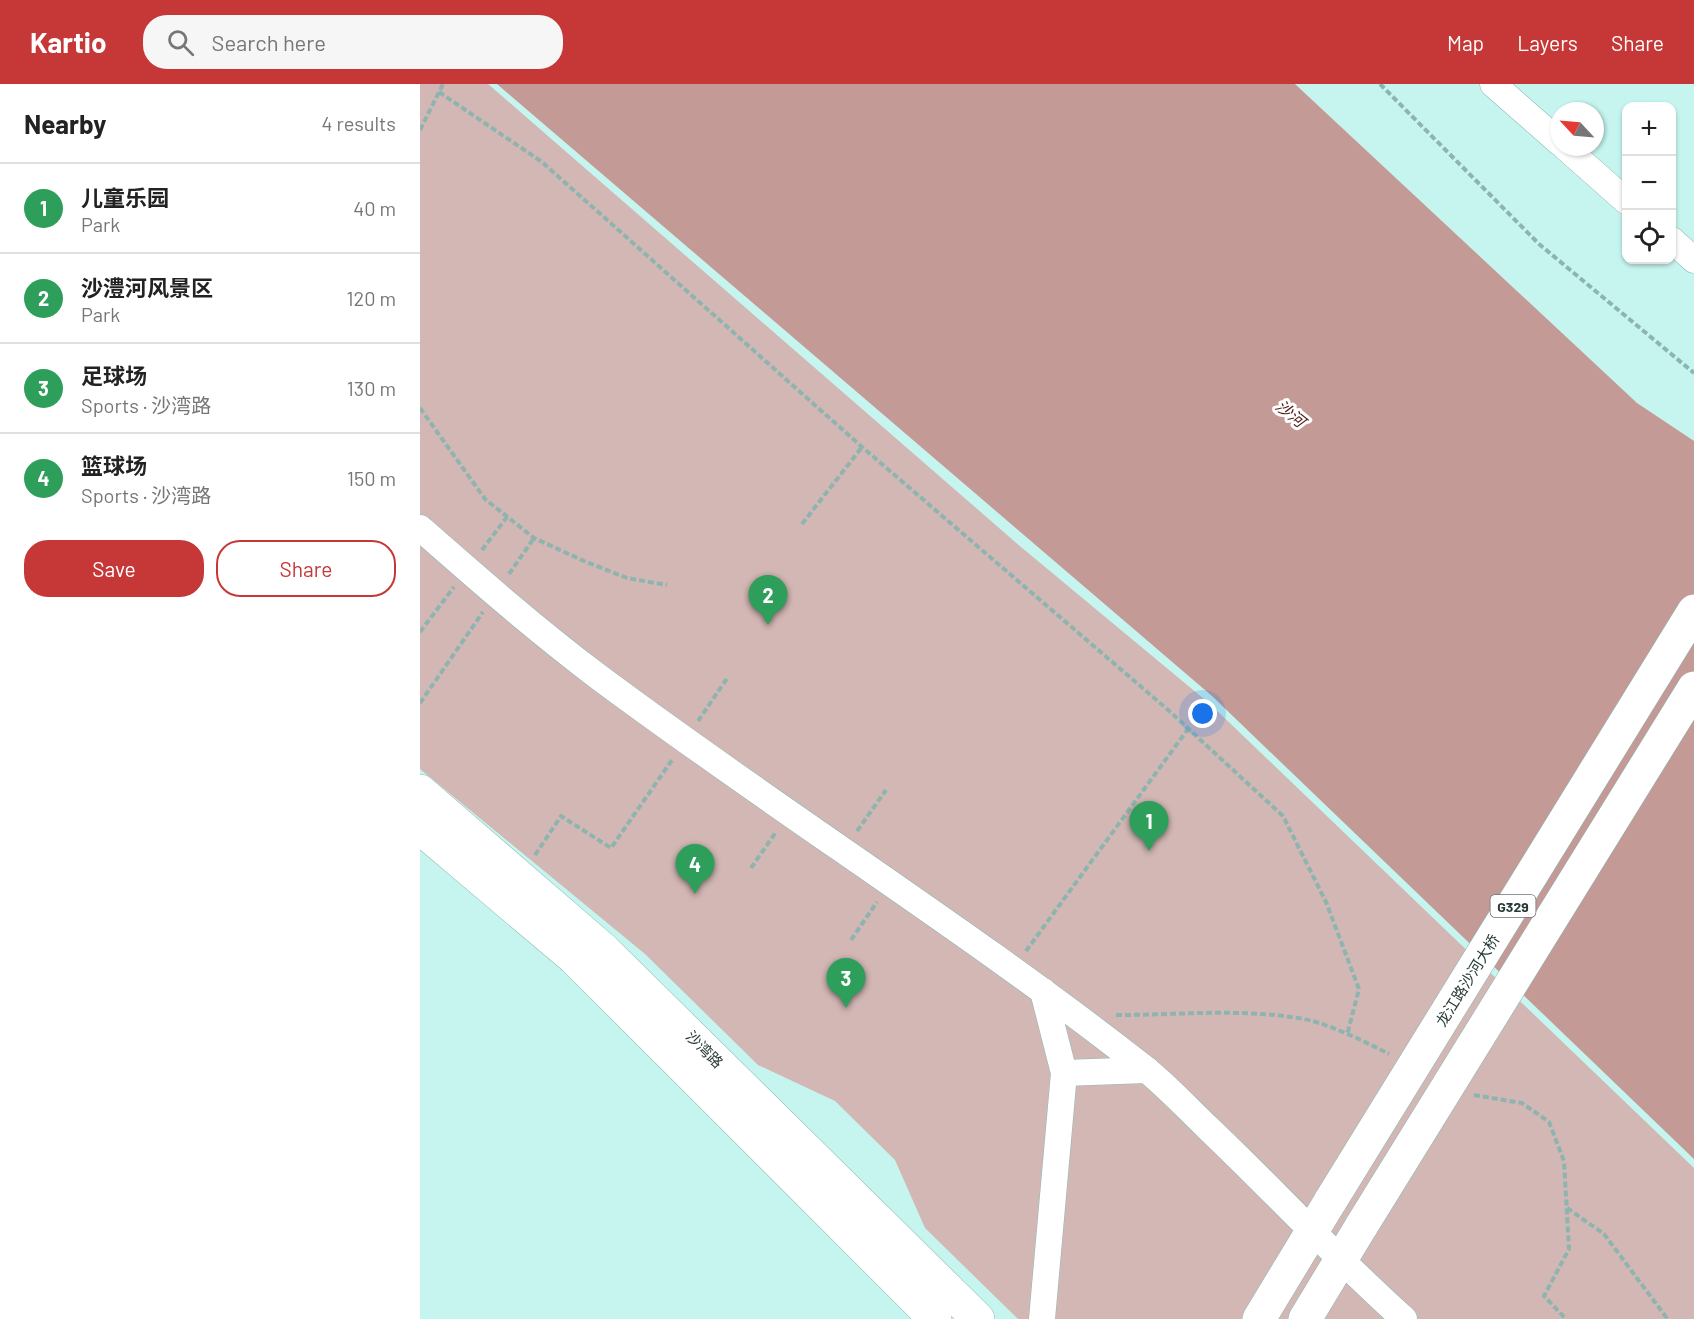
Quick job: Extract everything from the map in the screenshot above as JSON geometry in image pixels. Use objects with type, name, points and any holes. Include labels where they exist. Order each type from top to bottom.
[{"type":"main road","name":"龙江路沙河大桥","points":[[1259,1319],[1694,611]]},
{"type":"main road","name":"G329","points":[[1305,1319],[1694,688]]},
{"type":"main road","name":"沙湾路","points":[[420,791],[603,949],[978,1319]]},
{"type":"main road","name":"沙湾路","points":[[420,828],[575,959],[935,1319]]},
{"type":"street","points":[[1493,84],[1550,134]]},
{"type":"street","points":[[1575,156],[1622,197]]},
{"type":"street","points":[[1676,244],[1694,260]]},
{"type":"street","points":[[420,528],[594,673],[789,814],[1043,991],[1147,1070],[1404,1319]]},
{"type":"street","points":[[1042,1319],[1064,1073],[1043,991]]},
{"type":"street","points":[[1064,1073],[1147,1070]]},
{"type":"path","points":[[420,129],[443,84]]},
{"type":"path","points":[[1380,84],[1539,244],[1694,373]]},
{"type":"path","points":[[439,92],[542,162],[862,447],[1188,729],[1283,816],[1326,902],[1359,989],[1347,1035]]},
{"type":"path","points":[[420,408],[485,499],[534,538],[627,578],[667,585]]},
{"type":"path","points":[[802,524],[862,447]]},
{"type":"path","points":[[420,703],[534,538]]},
{"type":"path","points":[[1012,970],[1188,729]]},
{"type":"path","points":[[843,852],[886,790]]},
{"type":"path","points":[[519,877],[561,816],[611,848],[647,795]]},
{"type":"path","points":[[751,868],[789,814]]},
{"type":"path","points":[[851,940],[889,884]]},
{"type":"path","points":[[1567,1208],[1604,1234],[1666,1317],[1665,1319]]},
{"type":"shaded area","points":[[420,84],[488,84],[1021,547],[1210,704],[1694,1168],[1694,1319],[1018,1319],[925,1228],[895,1160],[835,1101],[758,1065],[645,954],[420,769]]},
{"type":"water","name":"沙河","points":[[497,84],[1295,84],[1637,403],[1694,441],[1694,1159],[1212,696]]},
{"type":"place","name":"沙澧河风景区","points":[[768,625]]},
{"type":"place","name":"儿童乐园","points":[[1149,851]]},
{"type":"place","name":"篮球场","points":[[695,894]]},
{"type":"place","name":"足球场","points":[[846,1008]]}]
